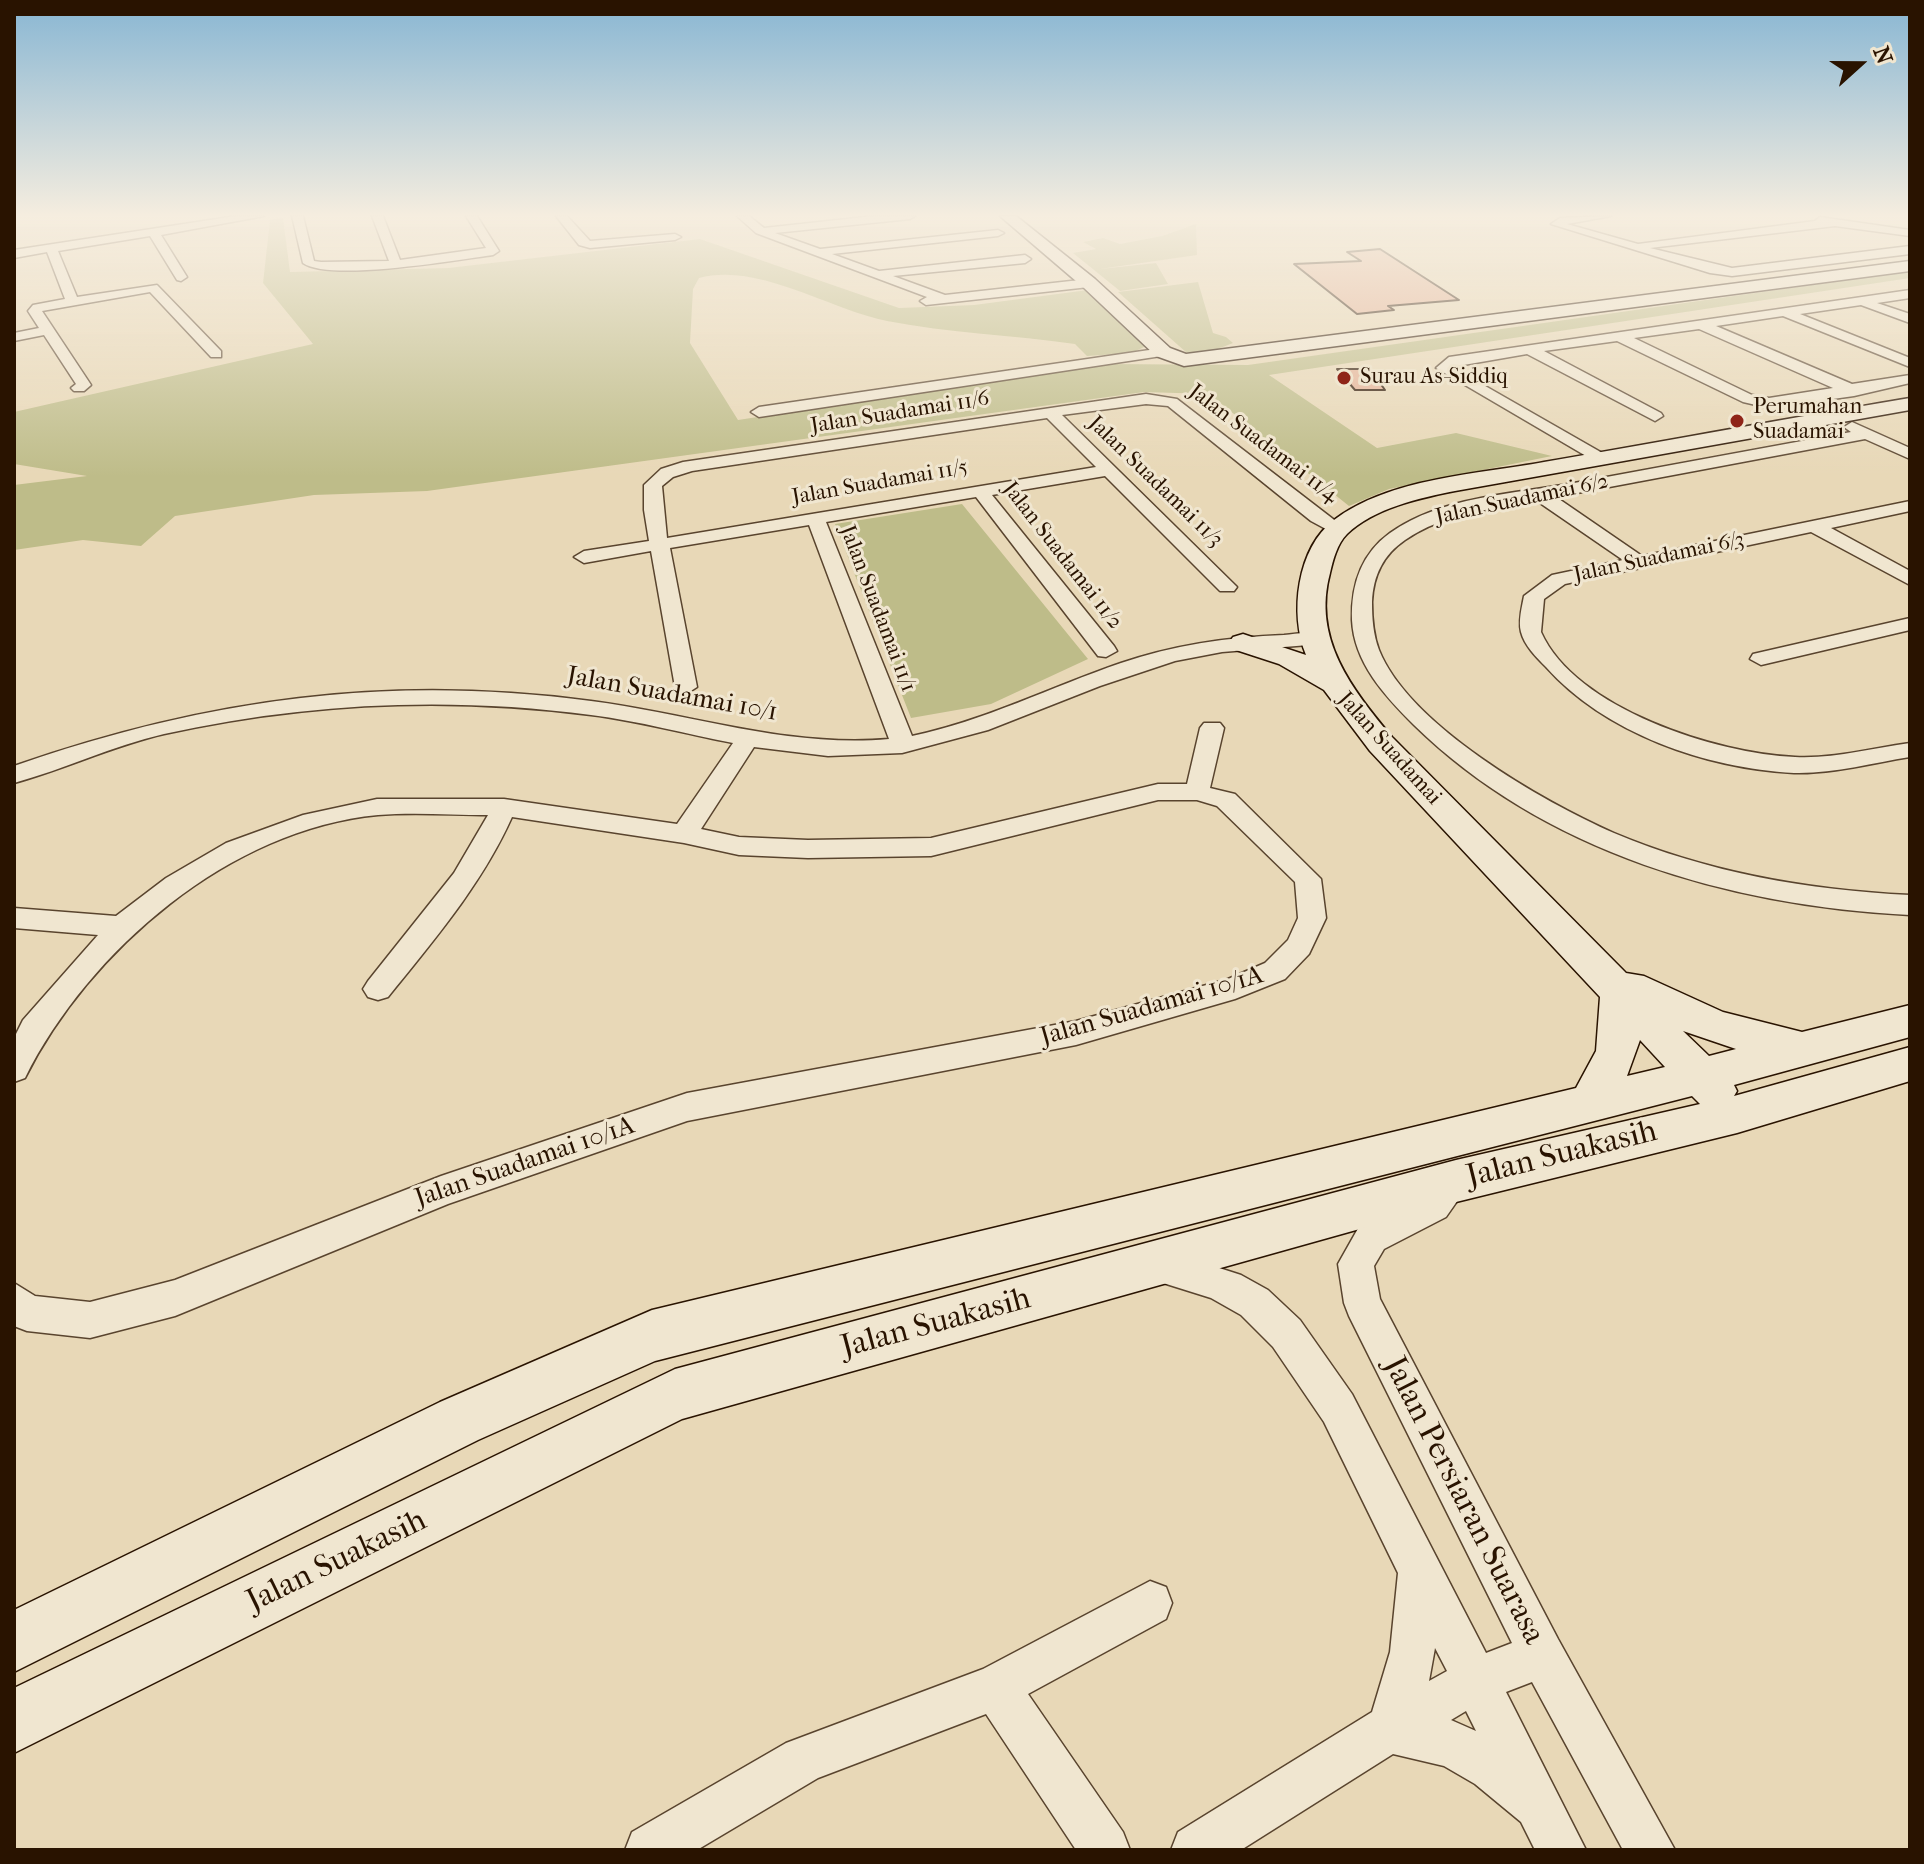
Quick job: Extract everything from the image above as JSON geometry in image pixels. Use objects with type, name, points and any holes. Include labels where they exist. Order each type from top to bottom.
[{"type":"street","points":[[58,303],[35,311],[84,385],[79,388]]},
{"type":"street","points":[[167,303],[216,354]]},
{"type":"street","points":[[1110,303],[1163,352],[1174,358],[1197,360],[1446,324],[1473,324],[1631,303]]},
{"type":"street","points":[[1446,324],[1460,318],[1576,303]]},
{"type":"street","points":[[1598,458],[1443,368],[1449,361],[1848,303]]},
{"type":"street","points":[[1867,303],[1910,319]]},
{"type":"street","points":[[1785,312],[1910,363]]},
{"type":"street","points":[[1701,324],[1852,390],[1892,421],[1910,454]]},
{"type":"street","points":[[14,337],[48,330]]},
{"type":"street","points":[[1618,336],[1748,399],[1769,403],[1910,379]]},
{"type":"street","points":[[1529,349],[1655,416]]},
{"type":"street","points":[[759,412],[1163,352]]},
{"type":"street","name":"Jalan Suadamai 11/6","points":[[660,545],[653,510],[653,485],[667,473],[689,466],[1050,412],[1159,399]]},
{"type":"street","name":"Jalan Suadamai 11/4","points":[[1159,399],[1172,402],[1317,517],[1337,529]]},
{"type":"street","name":"Jalan Suadamai 11/3","points":[[1050,412],[1227,587]]},
{"type":"street","points":[[1337,529],[1369,510],[1405,496],[1598,458],[1834,418],[1892,421]]},
{"type":"street","name":"Jalan Suadamai 6/2","points":[[1892,421],[1447,512],[1407,529],[1378,552],[1367,574],[1362,603],[1364,638],[1386,682],[1431,731],[1497,781],[1574,824],[1635,851],[1743,884],[1910,905]]},
{"type":"street","name":"Jalan Suadamai 11/5","points":[[584,557],[1108,470]]},
{"type":"street","name":"Jalan Suadamai 11/2","points":[[980,491],[1106,651]]},
{"type":"street","points":[[1538,493],[1638,562]]},
{"type":"street","name":"Jalan Suadamai 6/3","points":[[1910,506],[1559,579],[1534,596],[1531,634],[1557,669],[1597,700],[1657,733],[1724,753],[1798,765],[1910,750]]},
{"type":"street","name":"Jalan Suadamai 11/1","points":[[815,518],[903,744]]},
{"type":"street","points":[[1814,526],[1910,579]]},
{"type":"street","name":"Jalan Suadamai","points":[[1337,529],[1319,560],[1308,604],[1314,640],[1331,683],[1381,744],[1737,1114]]},
{"type":"street","points":[[660,545],[686,687]]},
{"type":"street","points":[[1243,643],[1290,622],[1308,604]]},
{"type":"street","points":[[1761,659],[1910,624]]},
{"type":"street","name":"Jalan Suadamai 10/1","points":[[14,775],[158,729],[317,702],[450,696],[536,700],[618,711],[799,746],[863,749],[958,734],[1081,685],[1168,656],[1243,643],[1314,640]]},
{"type":"street","points":[[1243,643],[1285,654],[1312,668],[1331,683]]},
{"type":"street","points":[[1197,792],[1212,728]]},
{"type":"street","points":[[684,834],[749,737]]},
{"type":"street","name":"Jalan Suadamai 10/1A","points":[[14,1069],[34,1029],[121,927],[176,885],[235,849],[312,821],[377,807],[504,807],[684,834],[739,846],[808,849],[931,847],[1158,792],[1197,792],[1226,800],[1308,879],[1312,918],[1299,946],[1275,971],[1235,988],[1076,1033],[687,1107],[441,1191],[175,1298],[90,1320],[27,1313],[14,1301]]},
{"type":"street","points":[[378,989],[449,902],[488,846],[504,807]]},
{"type":"street","points":[[14,918],[121,927]]},
{"type":"street","points":[[1610,981],[1711,1025],[1804,1050]]},
{"type":"street","points":[[1590,1104],[1618,1055],[1622,1033],[1610,981]]},
{"type":"street","name":"Jalan Suakasih","points":[[14,1642],[459,1421],[652,1336],[1590,1104],[1910,1021]]},
{"type":"street","name":"Jalan Suakasih","points":[[14,1721],[675,1395],[1456,1181],[1737,1114],[1910,1064]]},
{"type":"street","name":"Jalan Persiaran Suarasa","points":[[1456,1181],[1434,1206],[1372,1237],[1356,1264],[1362,1303],[1542,1655],[1650,1850]]},
{"type":"street","points":[[1157,1265],[1228,1288],[1265,1311],[1300,1352],[1338,1408],[1552,1831]]},
{"type":"street","points":[[1389,1729],[1404,1699],[1412,1664],[1420,1569]]},
{"type":"street","points":[[650,1850],[803,1760],[995,1687],[1150,1603]]},
{"type":"street","points":[[1196,1850],[1389,1729],[1476,1680],[1542,1655]]},
{"type":"street","points":[[995,1687],[1105,1850]]},
{"type":"street","points":[[1389,1729],[1453,1744],[1492,1767],[1552,1831]]},
{"type":"shaded area","points":[[279,303],[692,303],[690,343],[738,420],[1103,364],[1248,365],[1685,303],[1745,303],[1269,375],[1377,448],[1456,433],[1552,456],[1389,489],[1349,506],[1209,394],[1144,392],[427,491],[314,495],[175,516],[141,546],[83,540],[14,550],[14,485],[87,476],[14,464],[14,412],[313,344]]},
{"type":"shaded area","points":[[831,303],[885,303],[899,308],[989,303],[1101,303],[1146,346],[1132,353],[1087,356],[1075,344],[934,328],[864,315]]},
{"type":"shaded area","points":[[1130,303],[1204,303],[1213,333],[1233,343],[1215,350],[1187,353]]},
{"type":"shaded area","points":[[962,504],[1088,659],[991,704],[911,718],[835,524]]},
{"type":"building","points":[[1343,303],[1424,303],[1388,306],[1394,310],[1357,314]]},
{"type":"building","points":[[1337,369],[1370,369],[1385,390],[1355,390]]},
{"type":"place","name":"Surau As-Siddiq","points":[[1344,378]]},
{"type":"place","name":"Perumahan Suadamai","points":[[1737,421]]}]
